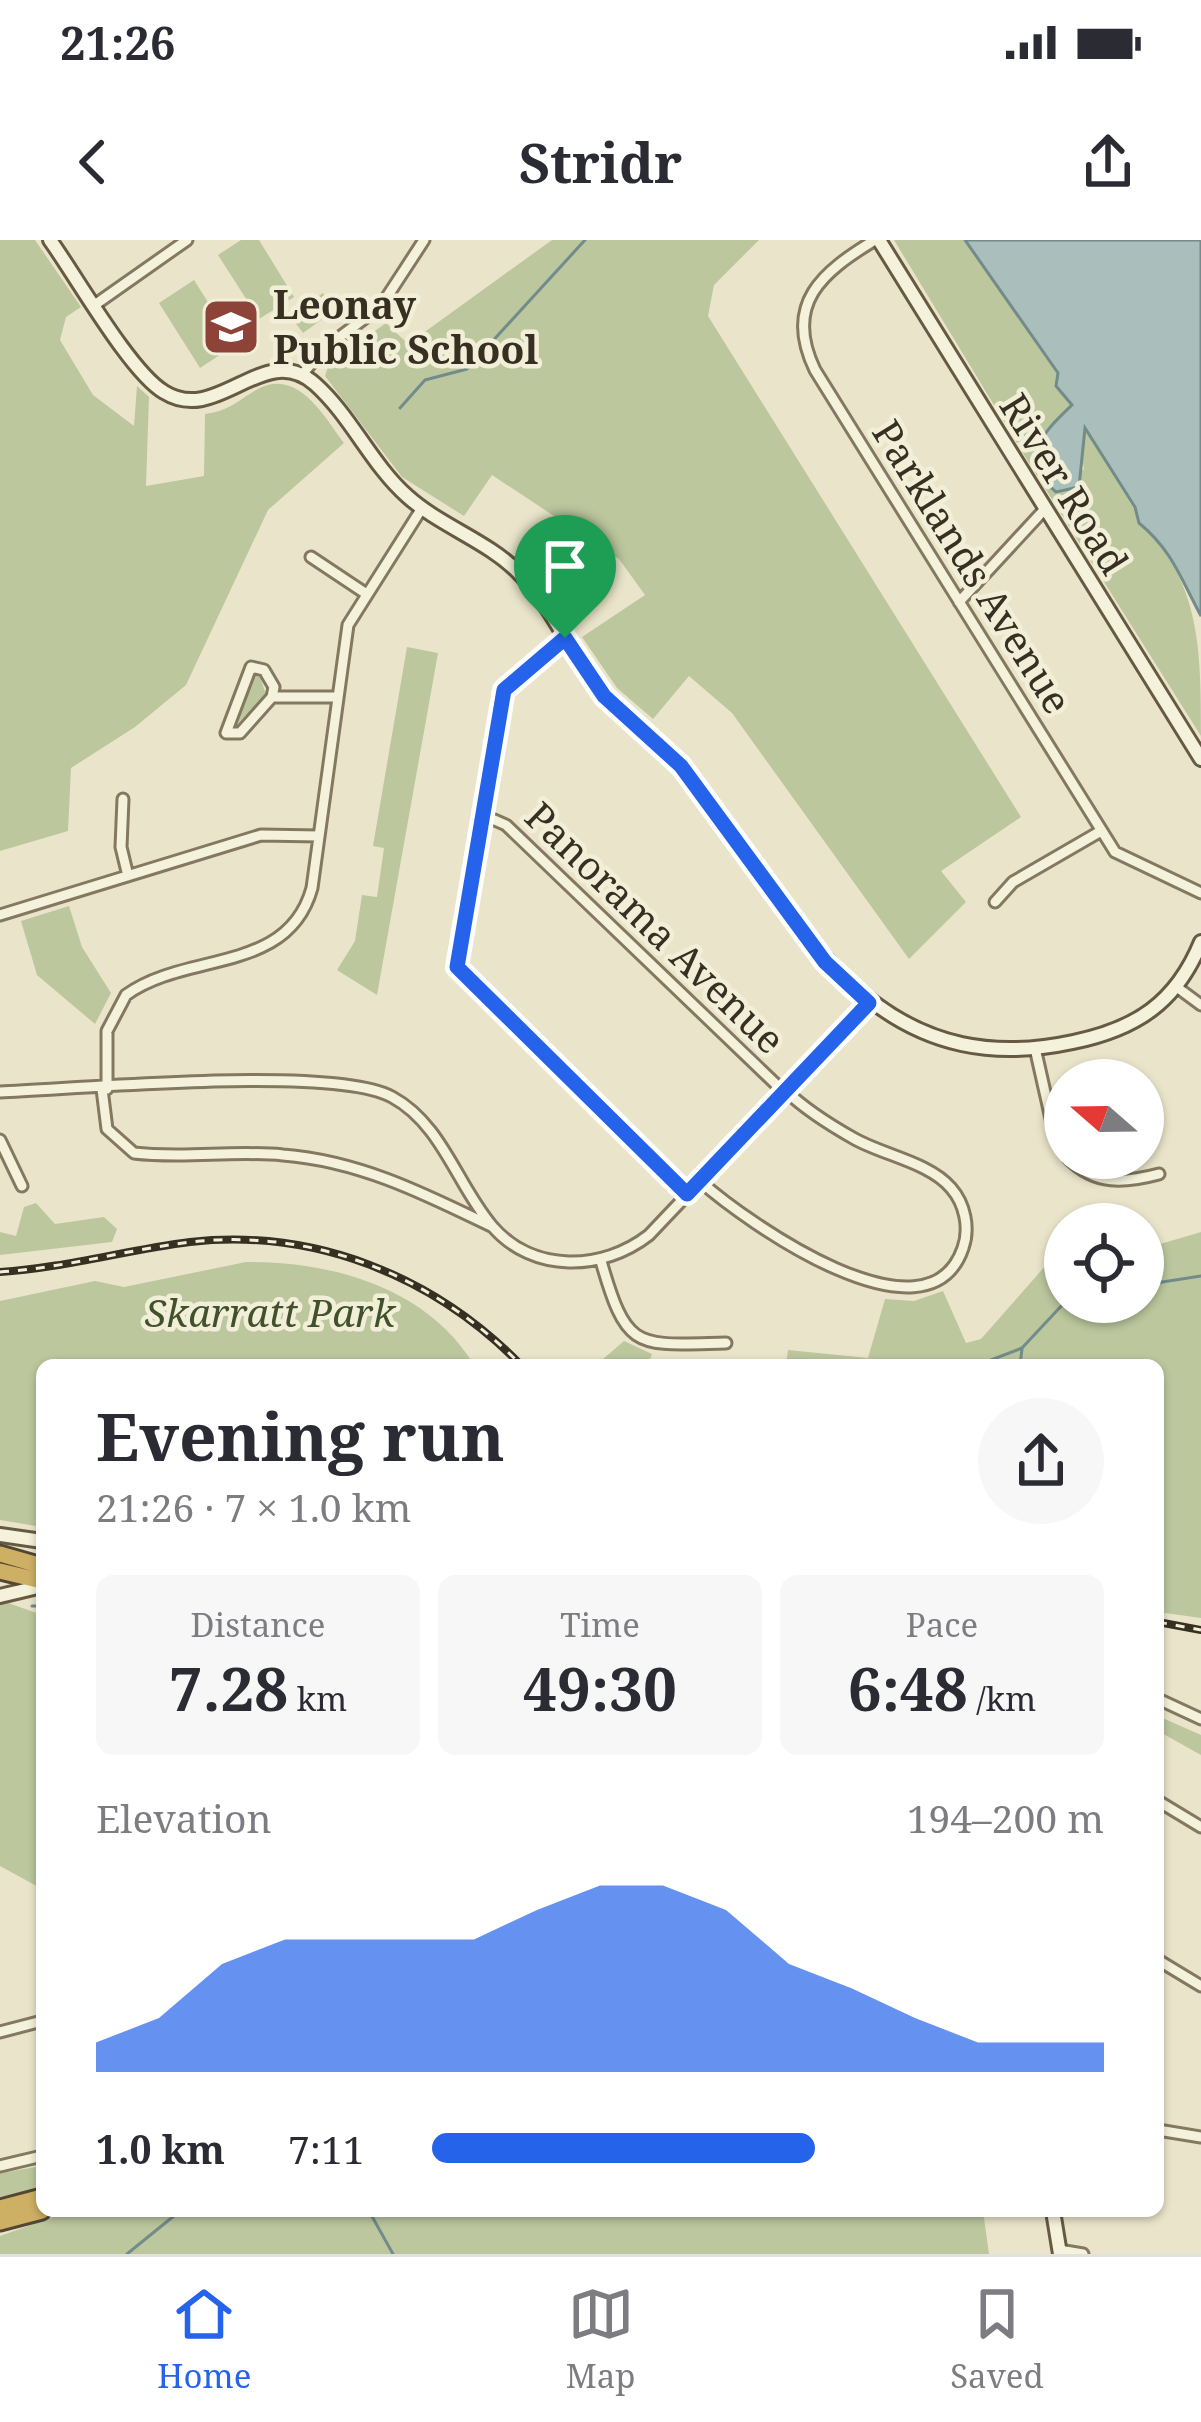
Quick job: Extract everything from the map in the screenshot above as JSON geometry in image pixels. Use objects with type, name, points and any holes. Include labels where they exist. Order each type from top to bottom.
[{"type":"highway","points":[[0,1554],[36,1576]]},
{"type":"highway","points":[[0,1571],[36,1577]]},
{"type":"highway","points":[[0,2208],[36,2199]]},
{"type":"highway","points":[[0,2222],[36,2213]]},
{"type":"street","points":[[50,240],[146,376],[170,396],[207,400],[260,374],[302,375],[422,508],[516,569],[604,696],[681,766],[825,962],[869,1003],[933,1036],[983,1047],[1035,1048],[1121,1029],[1154,1011],[1178,988],[1201,942]]},
{"type":"street","points":[[96,304],[187,240]]},
{"type":"street","points":[[302,375],[321,351],[389,298],[424,240]]},
{"type":"street","name":"River Road","points":[[877,240],[1201,759]]},
{"type":"street","name":"Parklands Avenue","points":[[877,240],[820,279],[806,309],[805,345],[819,377],[1101,831],[1125,861],[1201,893]]},
{"type":"street","points":[[422,508],[365,593],[345,633],[308,902],[278,940],[144,985],[121,1000],[106,1031],[107,1129],[134,1153],[310,1158],[370,1172],[461,1211],[541,1257],[601,1261],[633,1247],[869,1003]]},
{"type":"street","points":[[958,602],[1044,510]]},
{"type":"street","points":[[310,557],[365,593]]},
{"type":"street","points":[[565,638],[504,690],[457,967],[687,1194]]},
{"type":"street","points":[[272,698],[274,687],[265,670],[251,667],[226,734],[240,733],[272,698],[336,698]]},
{"type":"street","points":[[123,799],[121,840],[128,876]]},
{"type":"street","name":"Panorama Avenue","points":[[481,814],[502,822],[785,1092],[851,1137],[950,1187],[966,1232],[962,1253],[946,1275],[918,1290],[887,1288],[794,1247],[700,1181]]},
{"type":"street","points":[[995,902],[1013,882],[1101,831]]},
{"type":"street","points":[[0,915],[268,834],[320,836]]},
{"type":"street","points":[[1178,988],[1201,1005]]},
{"type":"street","points":[[1035,1048],[1044,1088]]},
{"type":"street","points":[[0,1092],[313,1082],[368,1087],[399,1101],[423,1122],[493,1227]]},
{"type":"street","points":[[0,1140],[22,1186]]},
{"type":"street","points":[[461,1211],[475,1198]]},
{"type":"street","points":[[601,1261],[616,1312],[631,1333],[658,1344],[726,1343]]},
{"type":"street","points":[[0,1534],[36,1540]]},
{"type":"street","points":[[0,1596],[36,1580]]},
{"type":"street","points":[[1164,1703],[1201,1719]]},
{"type":"street","points":[[1164,1805],[1201,1827]]},
{"type":"street","points":[[1164,1964],[1201,1986]]},
{"type":"street","points":[[0,2032],[36,2023]]},
{"type":"street","points":[[1164,2131],[1201,2137]]},
{"type":"street","points":[[0,2166],[36,2157]]},
{"type":"street","points":[[1054,2217],[1059,2252],[1083,2254]]},
{"type":"green space","points":[[0,240],[35,240],[81,307],[66,317],[60,340],[93,395],[134,426],[137,386],[149,397],[146,486],[204,476],[205,414],[271,384],[284,384],[308,397],[344,443],[268,510],[186,685],[135,727],[71,768],[68,831],[0,851]]},
{"type":"green space","points":[[241,240],[259,240],[294,297],[259,319],[218,255]]},
{"type":"green space","points":[[552,240],[759,240],[714,285],[708,316],[1021,817],[941,871],[966,902],[909,959],[732,713],[689,676],[653,719],[617,688],[582,637],[645,595],[619,559],[492,475],[464,516],[402,477],[325,376],[329,364],[386,323],[408,344]]},
{"type":"green space","points":[[894,240],[965,240],[1058,373],[1072,405],[1041,435],[1031,426],[1029,435],[1017,443]]},
{"type":"green space","points":[[194,280],[235,345],[200,368],[159,303]]},
{"type":"green space","points":[[323,293],[335,310],[303,333],[290,316]]},
{"type":"green space","points":[[1085,427],[1135,507],[1139,523],[1159,545],[1186,593],[1198,646],[1201,736],[1019,447],[1029,441],[1037,449],[1037,461],[1084,470],[1080,443]]},
{"type":"green space","points":[[407,647],[438,653],[377,995],[337,970],[355,941],[362,895],[377,897],[384,848],[373,846]]},
{"type":"green space","points":[[259,673],[266,695],[234,727],[251,675]]},
{"type":"green space","points":[[69,906],[82,947],[111,993],[95,1024],[37,975],[21,921]]},
{"type":"green space","points":[[36,1203],[55,1224],[104,1217],[117,1229],[112,1242],[0,1255],[0,1232],[16,1236],[24,1207]]},
{"type":"green space","points":[[1201,1232],[1201,1618],[1164,1613],[1164,1359],[787,1359],[788,1350],[868,1358],[885,1299],[914,1301],[943,1291],[966,1343],[981,1339],[1044,1267],[1044,1323],[1164,1323],[1164,1243]]},
{"type":"green space","name":"Skarratt Park","points":[[246,1262],[310,1267],[374,1284],[403,1298],[430,1316],[470,1359],[36,1359],[36,1526],[0,1520],[0,1301],[95,1281],[124,1287]]},
{"type":"green space","points":[[624,1341],[652,1354],[650,1359],[603,1359]]},
{"type":"green space","points":[[0,1600],[36,1613],[36,1886],[0,1866]]},
{"type":"green space","points":[[1164,1719],[1201,1735],[1201,1755],[1164,1734]]},
{"type":"green space","points":[[36,2167],[36,2190],[0,2197],[0,2173]]},
{"type":"green space","points":[[53,2217],[984,2217],[989,2254],[0,2254],[0,2236]]},
{"type":"shaded area","points":[[965,240],[1201,240],[1201,616],[1175,566],[1139,523],[1135,507],[1085,428],[1079,487],[1056,492],[1044,480],[1037,468],[1038,446],[1072,405],[1056,386],[1058,373]]},
{"type":"waterway","points":[[400,408],[425,380],[467,369],[585,240]]},
{"type":"waterway","points":[[1164,1282],[1201,1276]]},
{"type":"waterway","points":[[994,1359],[1022,1348],[1045,1323]]},
{"type":"waterway","points":[[1021,1359],[1022,1349]]},
{"type":"waterway","points":[[127,2254],[173,2217]]},
{"type":"waterway","points":[[372,2217],[393,2254]]},
{"type":"railway","points":[[0,1272],[190,1242],[282,1243],[327,1251],[411,1283],[450,1306],[514,1359]]},
{"type":"railway","points":[[1164,1623],[1201,1630]]},
{"type":"place","name":"Leonay Public School","points":[[231,327]]},
{"type":"route","points":[[565,638],[604,696],[681,766],[825,962],[869,1003],[687,1194],[457,967],[504,690],[565,638]]}]
